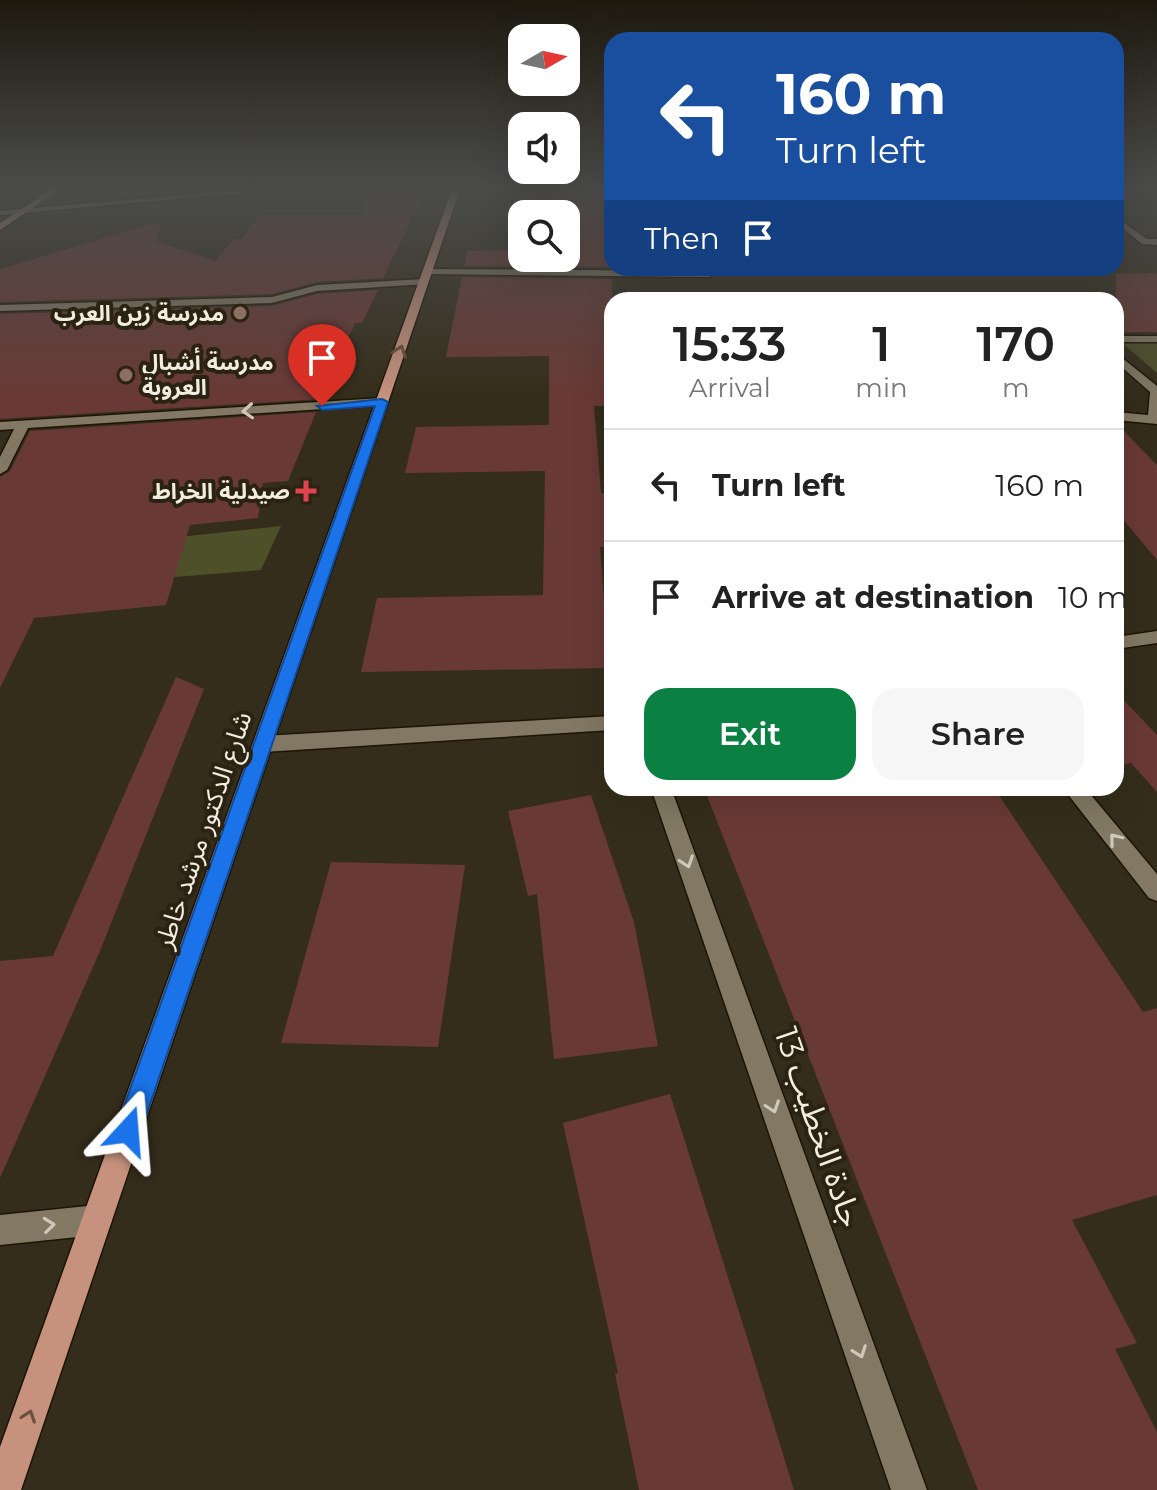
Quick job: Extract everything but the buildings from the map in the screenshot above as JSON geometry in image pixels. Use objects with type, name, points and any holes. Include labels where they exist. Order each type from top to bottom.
[{"type":"main road","name":"شارع الدكتور مرشد خاطر","points":[[3,1490],[432,259]]},
{"type":"street","points":[[0,308],[272,300],[317,288],[426,277],[604,275]]},
{"type":"street","points":[[1124,339],[1157,339]]},
{"type":"street","points":[[1124,363],[1156,391],[1156,419],[1124,417]]},
{"type":"street","points":[[0,426],[382,402]]},
{"type":"street","points":[[0,470],[23,425]]},
{"type":"street","points":[[1124,642],[1157,637]]},
{"type":"street","points":[[263,744],[604,723]]},
{"type":"street","name":"جادة الخطيب 13","points":[[664,796],[909,1490]]},
{"type":"street","points":[[1080,796],[1157,891]]},
{"type":"street","points":[[0,1230],[97,1220]]},
{"type":"green space","points":[[1124,342],[1157,342],[1157,373],[1124,345]]},
{"type":"green space","points":[[281,526],[261,570],[50,587],[179,537]]},
{"type":"place","name":"مدرسة زين العرب","points":[[240,313]]},
{"type":"place","name":"مدرسة أشبال العروبة","points":[[126,375]]},
{"type":"place","name":"صيدلية الخراط","points":[[306,491]]},
{"type":"route","points":[[128,1131],[382,402],[322,406]]}]
